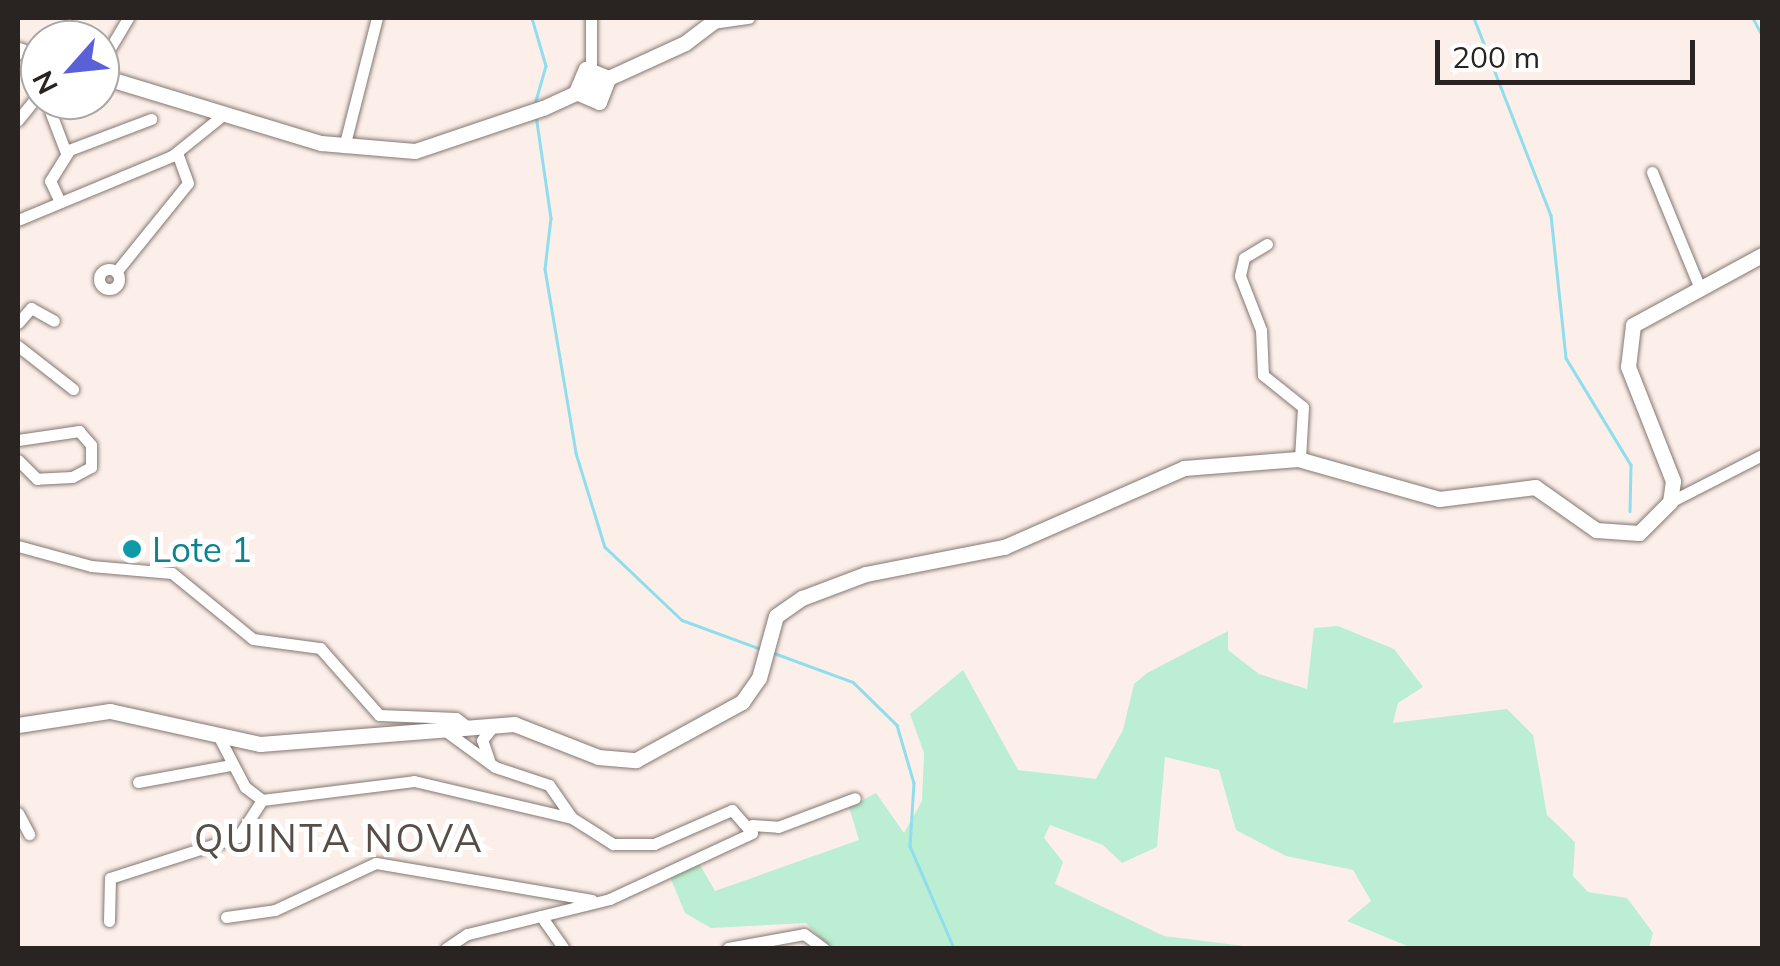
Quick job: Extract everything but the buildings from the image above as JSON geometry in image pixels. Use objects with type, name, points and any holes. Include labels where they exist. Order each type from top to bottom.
[{"type":"main road","points":[[120,82],[321,144],[372,150],[438,148],[576,92],[599,102],[608,78],[715,20]]},
{"type":"main road","points":[[576,92],[577,76],[591,68],[608,78]]},
{"type":"main road","points":[[18,725],[110,712],[220,738],[542,728],[598,757],[636,760],[742,702],[783,609],[838,582],[1004,546],[1171,470],[1300,460],[1439,499],[1545,489],[1610,536],[1639,533],[1670,502],[1674,481],[1626,346],[1647,312],[1762,254]]},
{"type":"street","points":[[344,147],[377,18]]},
{"type":"street","points":[[591,18],[591,68]]},
{"type":"street","points":[[715,20],[748,18]]},
{"type":"street","points":[[183,102],[195,127]]},
{"type":"street","points":[[18,220],[177,153],[195,127],[202,108]]},
{"type":"street","points":[[195,127],[224,114]]},
{"type":"street","points":[[60,202],[50,181],[66,153],[151,119]]},
{"type":"street","points":[[54,120],[66,153]]},
{"type":"street","points":[[321,144],[348,125]]},
{"type":"street","points":[[348,125],[372,150]]},
{"type":"street","points":[[116,272],[188,183],[177,153]]},
{"type":"street","points":[[1652,172],[1699,286]]},
{"type":"street","points":[[1267,244],[1244,258],[1240,276],[1261,330],[1263,375],[1303,407],[1300,460]]},
{"type":"street","points":[[18,323],[31,308],[54,321]]},
{"type":"street","points":[[18,346],[72,389]]},
{"type":"street","points":[[18,440],[79,431],[91,445],[91,467],[72,477],[37,479],[18,460]]},
{"type":"street","points":[[1670,502],[1762,455]]},
{"type":"street","points":[[18,546],[91,566],[172,573],[253,639],[320,648],[379,716],[456,718],[476,733],[495,767],[548,785],[572,818],[600,838],[634,846],[666,840],[722,811],[752,825],[778,827],[854,798]]},
{"type":"street","points":[[443,729],[476,733]]},
{"type":"street","points":[[220,738],[231,765],[262,800]]},
{"type":"street","points":[[138,782],[231,765]]},
{"type":"street","points":[[109,920],[110,878],[238,836],[262,800],[414,781],[572,818]]},
{"type":"street","points":[[18,813],[29,834]]},
{"type":"street","points":[[446,948],[466,934],[602,901],[744,840],[752,825]]},
{"type":"street","points":[[226,917],[275,910],[376,863],[602,901]]},
{"type":"street","points":[[541,916],[563,948]]},
{"type":"street","points":[[728,948],[804,934],[823,948]]},
{"type":"green space","points":[[1338,626],[1394,649],[1423,687],[1398,703],[1393,723],[1507,709],[1533,735],[1547,815],[1575,842],[1573,876],[1588,892],[1627,898],[1653,933],[1649,948],[1412,948],[1347,921],[1371,901],[1353,870],[1286,856],[1236,830],[1219,770],[1165,757],[1157,847],[1122,863],[1103,845],[1050,825],[1044,838],[1063,862],[1055,884],[1164,936],[1260,948],[830,948],[806,923],[711,928],[685,913],[670,877],[699,863],[715,891],[859,840],[849,807],[876,793],[904,833],[922,801],[924,753],[910,714],[963,670],[1018,770],[1096,779],[1123,730],[1134,684],[1147,673],[1228,631],[1228,650],[1259,674],[1307,689],[1314,628]]},
{"type":"waterway","points":[[532,18],[546,66],[536,102]]},
{"type":"waterway","points":[[1474,18],[1551,215],[1566,358],[1631,465],[1630,511]]},
{"type":"waterway","points":[[1753,18],[1762,35]]},
{"type":"waterway","points":[[536,115],[551,218],[545,269],[576,453],[605,547],[682,620],[761,649]]},
{"type":"waterway","points":[[774,653],[853,682],[897,725],[914,783],[910,846],[954,948]]},
{"type":"place","name":"Lote 1","points":[[132,549]]},
{"type":"district","name":"QUINTA NOVA","points":[[339,839]]}]
